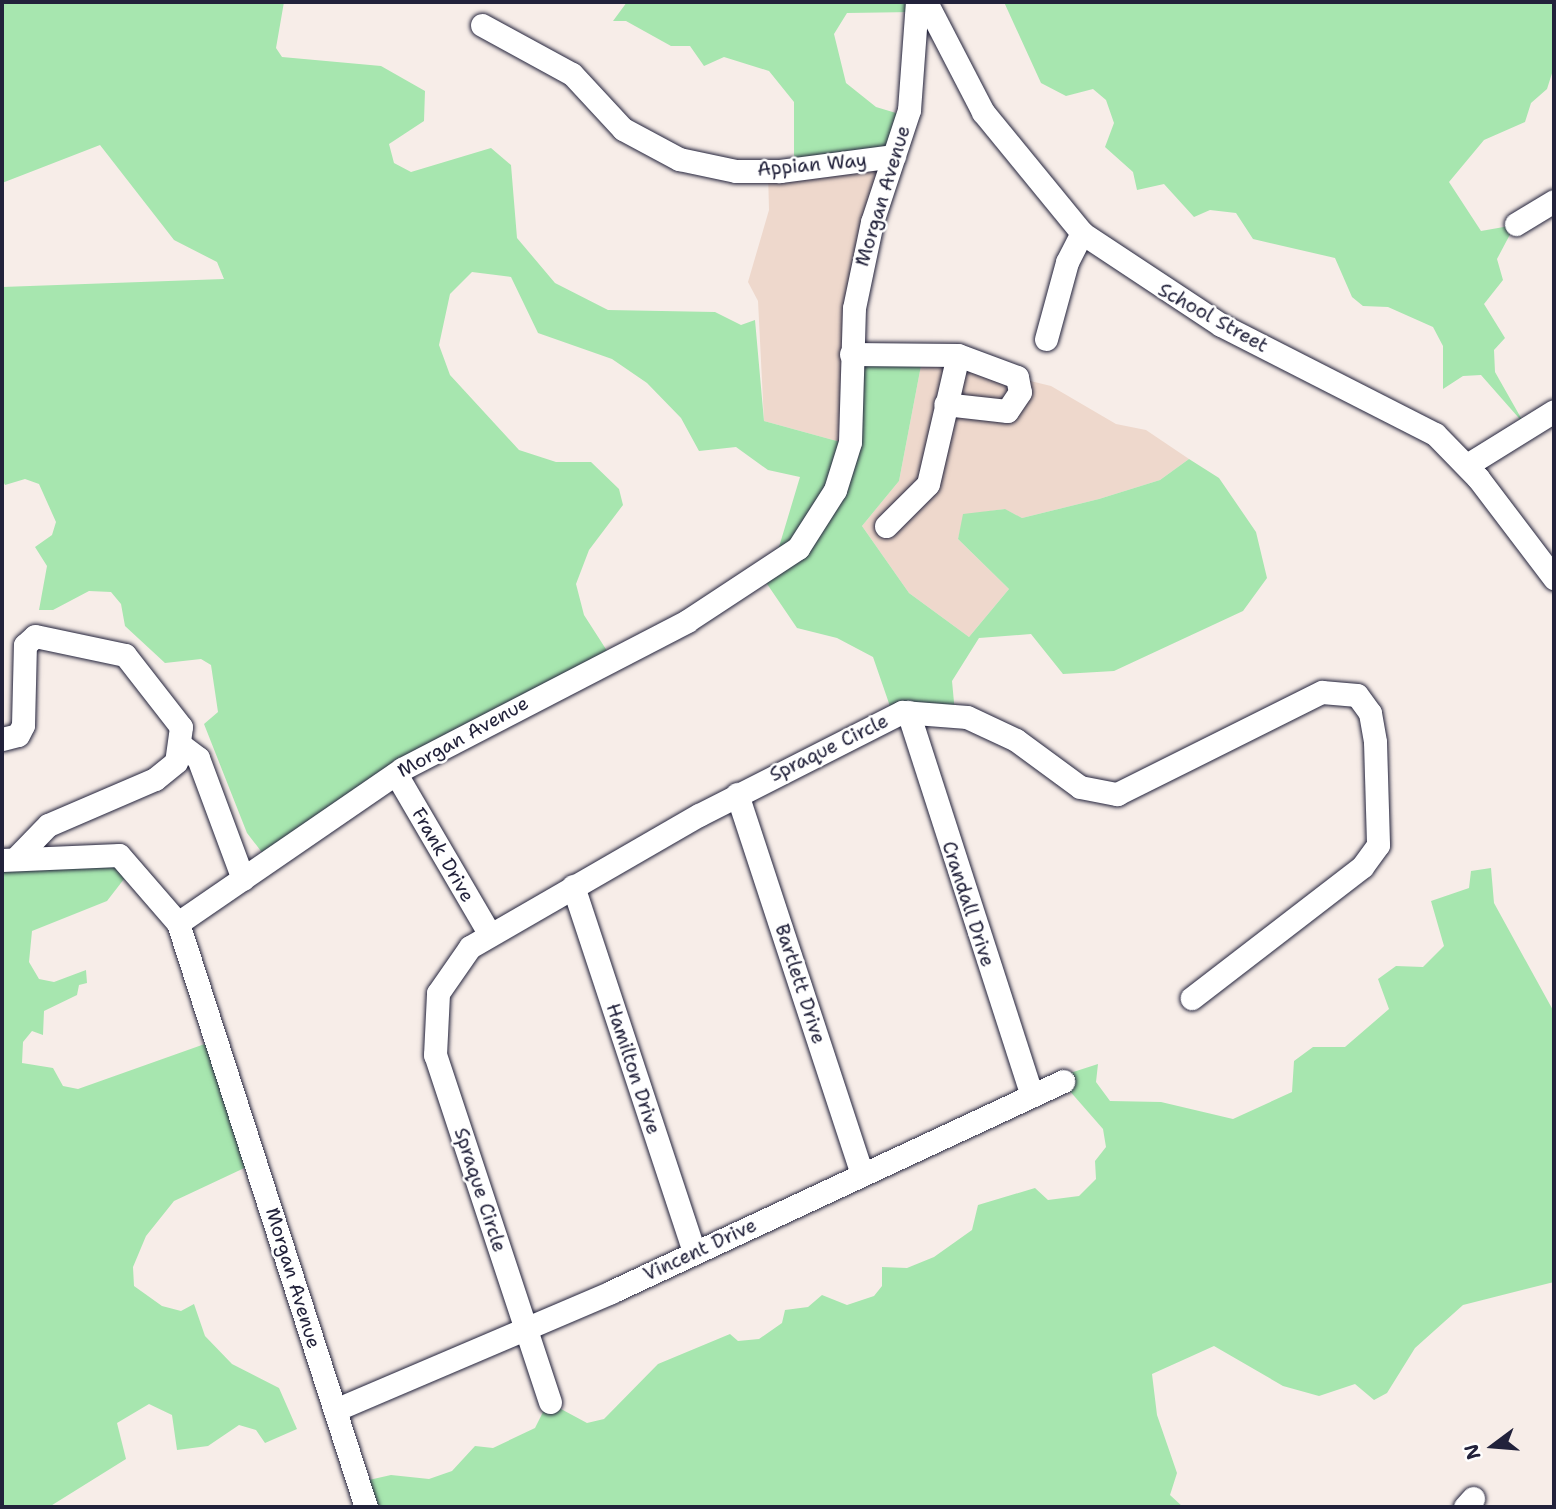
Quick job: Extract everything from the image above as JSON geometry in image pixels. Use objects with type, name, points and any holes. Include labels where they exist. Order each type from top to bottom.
[{"type":"street","name":"Morgan Avenue","points":[[366,1507],[178,923],[396,774],[688,621],[798,548],[825,510],[844,467],[853,417],[851,354],[863,258],[894,156],[916,67],[917,2]]},
{"type":"street","name":"School Street","points":[[926,2],[983,112],[1082,233],[1209,318],[1435,434],[1467,465],[1554,578]]},
{"type":"street","name":"Appian Way","points":[[482,25],[572,74],[623,129],[679,159],[724,170],[780,171],[894,156]]},
{"type":"street","points":[[1516,224],[1554,201]]},
{"type":"street","points":[[1046,340],[1067,262],[1082,233]]},
{"type":"street","points":[[851,354],[958,355],[1011,371],[1020,392],[1000,413],[945,404]]},
{"type":"street","points":[[886,526],[928,484],[958,355]]},
{"type":"street","points":[[1467,465],[1554,411]]},
{"type":"street","points":[[2,739],[18,734],[23,725],[25,645],[35,636],[113,650],[136,662],[181,727],[182,746],[176,761],[155,779],[48,825],[9,859]]},
{"type":"street","name":"Spraque Circle","points":[[550,1402],[432,1032],[447,978],[470,947],[737,794],[859,729],[908,712],[967,717],[1016,740],[1080,787],[1117,794],[1322,692],[1357,695],[1370,713],[1376,742],[1378,845],[1362,867],[1192,998]]},
{"type":"street","name":"Crandall Drive","points":[[908,712],[1032,1095]]},
{"type":"street","points":[[182,746],[198,758],[243,879]]},
{"type":"street","name":"Frank Drive","points":[[396,774],[490,935]]},
{"type":"street","name":"Bartlett Drive","points":[[737,794],[862,1174]]},
{"type":"street","points":[[9,859],[119,855],[178,923]]},
{"type":"street","name":"Hamilton Drive","points":[[573,886],[694,1252]]},
{"type":"street","name":"Vincent Drive","points":[[335,1410],[694,1252],[1063,1081]]},
{"type":"shaded area","points":[[880,158],[844,443],[764,421],[758,301],[748,282],[769,210],[768,172]]},
{"type":"shaded area","points":[[923,355],[1051,386],[1116,424],[1146,430],[1189,459],[1160,480],[1099,499],[1022,518],[1004,509],[964,515],[958,539],[1009,589],[969,637],[909,593],[862,526],[899,481]]},
{"type":"green space","points":[[2,2],[284,2],[276,48],[282,57],[381,66],[425,91],[424,121],[389,144],[394,163],[411,172],[491,148],[511,165],[517,238],[555,283],[608,310],[715,312],[741,325],[755,320],[764,421],[844,443],[850,361],[923,355],[899,481],[862,526],[909,593],[969,637],[1009,589],[958,539],[963,514],[1005,509],[1022,518],[1099,499],[1160,480],[1189,459],[1219,478],[1256,532],[1267,578],[1243,611],[1114,671],[1063,674],[1031,634],[979,638],[952,681],[955,713],[893,715],[873,657],[837,638],[797,628],[763,578],[762,560],[779,547],[800,477],[768,470],[736,447],[699,451],[681,418],[647,383],[612,359],[538,333],[511,277],[472,272],[450,294],[439,345],[450,375],[519,450],[556,462],[591,462],[619,489],[623,505],[589,550],[576,584],[584,615],[611,657],[267,859],[247,833],[204,724],[218,712],[211,665],[201,659],[165,663],[125,626],[121,604],[111,592],[89,591],[53,610],[39,610],[47,566],[35,547],[52,535],[56,522],[39,484],[25,479],[5,485],[2,479],[2,287],[224,279],[217,262],[174,240],[100,145],[2,183]]},
{"type":"green space","points":[[627,2],[916,2],[914,12],[847,13],[834,34],[846,83],[876,107],[906,116],[896,148],[794,168],[794,102],[769,71],[724,57],[704,66],[690,46],[671,46],[626,21],[613,21]]},
{"type":"green space","points":[[1004,2],[1554,2],[1554,67],[1547,89],[1531,103],[1525,122],[1484,140],[1449,182],[1481,231],[1515,225],[1497,259],[1503,280],[1484,304],[1505,338],[1494,350],[1495,372],[1525,425],[1481,375],[1463,376],[1443,389],[1443,346],[1433,327],[1388,307],[1363,306],[1352,297],[1335,258],[1253,239],[1236,213],[1210,210],[1194,217],[1164,184],[1137,190],[1133,172],[1105,147],[1114,123],[1106,100],[1093,89],[1066,96],[1041,83]]},
{"type":"green space","points":[[62,851],[131,870],[107,901],[32,931],[29,962],[39,979],[54,982],[86,970],[87,983],[79,985],[77,995],[44,1011],[43,1035],[32,1031],[23,1042],[22,1063],[53,1068],[63,1086],[78,1089],[216,1040],[255,1163],[174,1201],[146,1236],[133,1267],[134,1286],[162,1306],[181,1311],[194,1304],[205,1336],[232,1364],[279,1388],[297,1429],[265,1443],[256,1430],[239,1425],[208,1446],[177,1450],[172,1415],[149,1404],[117,1423],[126,1459],[49,1507],[2,1507],[2,859]]},
{"type":"green space","points":[[1491,868],[1494,903],[1554,1012],[1554,1282],[1463,1305],[1415,1348],[1387,1393],[1374,1400],[1355,1384],[1319,1396],[1283,1386],[1214,1346],[1152,1374],[1157,1415],[1177,1473],[1170,1495],[1183,1507],[364,1507],[360,1482],[391,1475],[429,1479],[452,1471],[475,1446],[493,1448],[535,1428],[548,1402],[587,1423],[604,1419],[658,1364],[730,1334],[738,1341],[759,1339],[782,1323],[785,1310],[808,1307],[822,1295],[847,1305],[874,1296],[882,1286],[882,1267],[907,1268],[934,1257],[972,1230],[978,1205],[1035,1188],[1048,1200],[1079,1196],[1096,1179],[1095,1161],[1106,1147],[1103,1129],[1061,1081],[1067,1074],[1098,1064],[1096,1082],[1110,1101],[1161,1102],[1233,1119],[1292,1092],[1294,1061],[1313,1047],[1345,1047],[1389,1009],[1378,979],[1396,966],[1423,967],[1444,946],[1431,901],[1469,888],[1471,871]]}]
